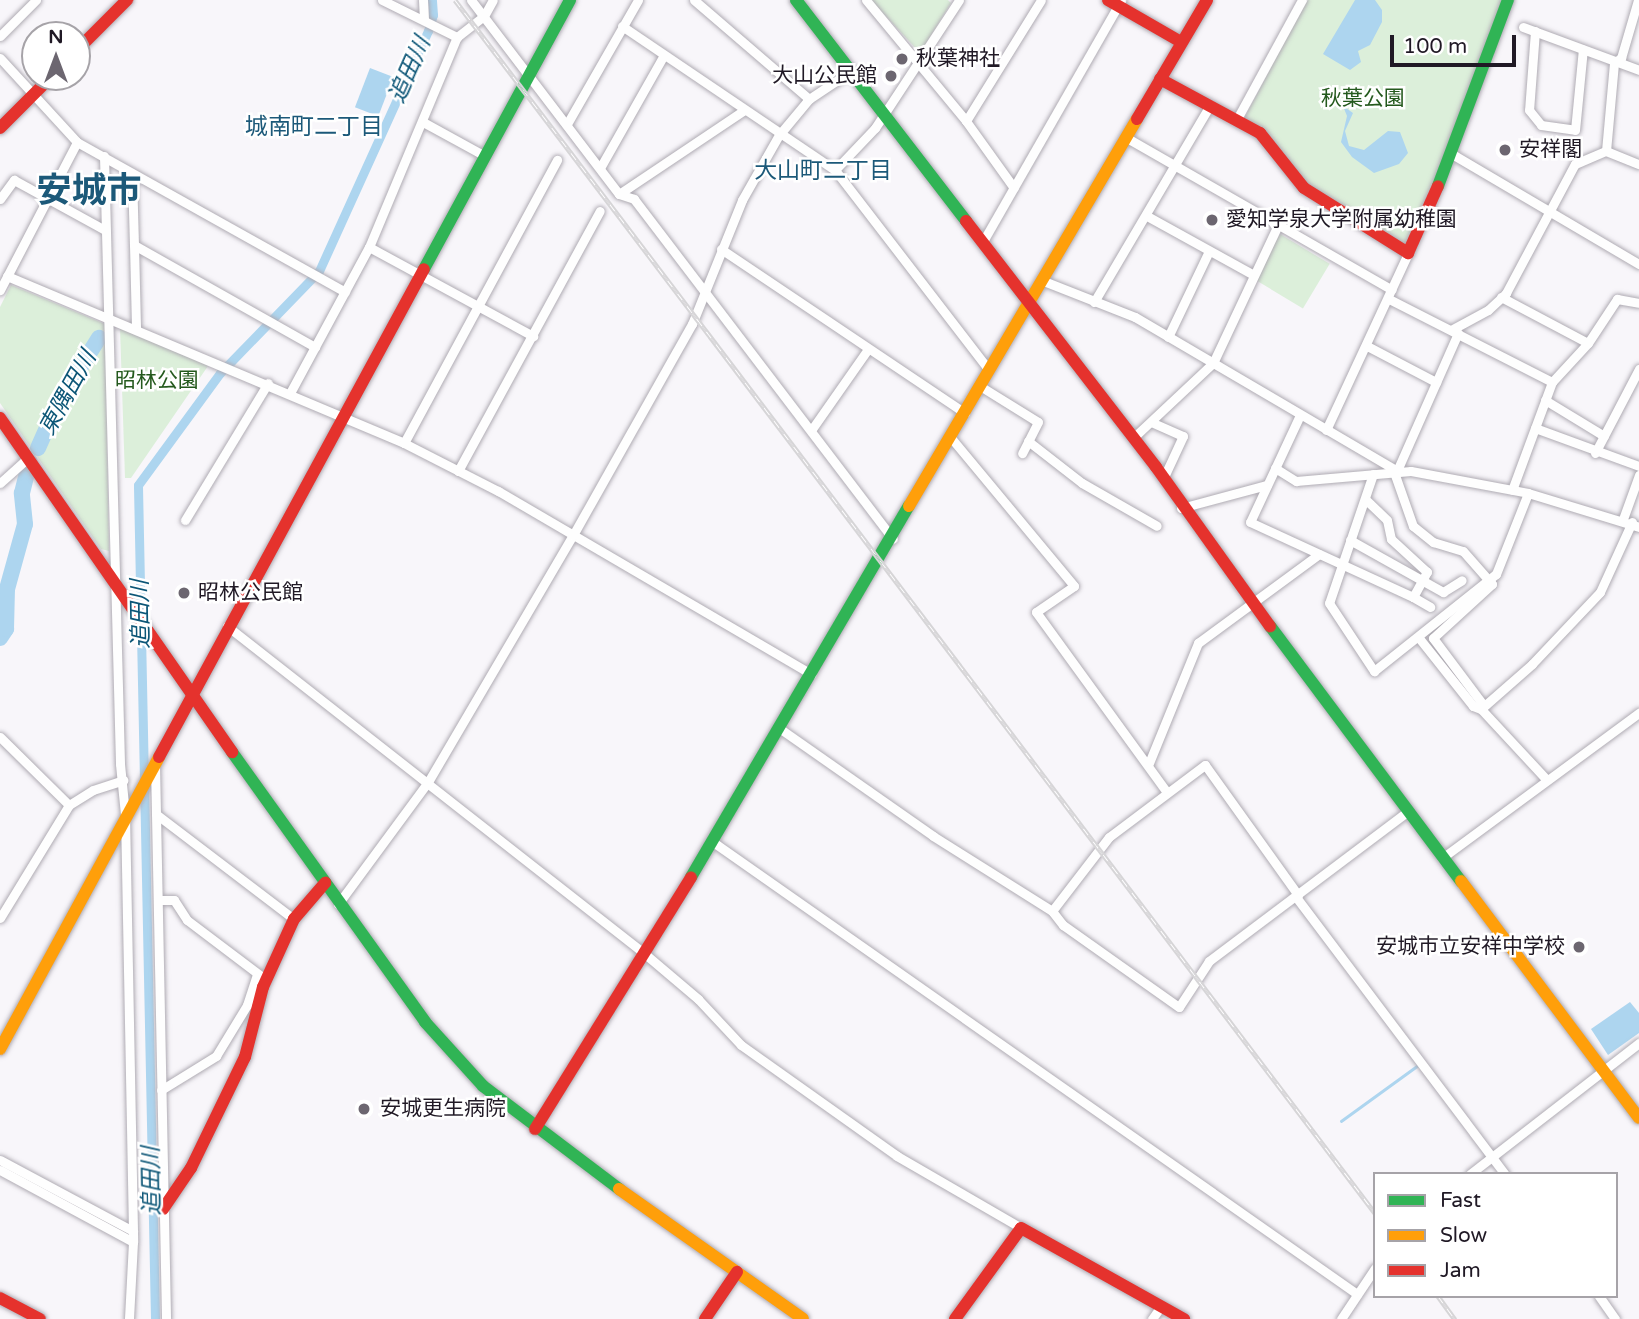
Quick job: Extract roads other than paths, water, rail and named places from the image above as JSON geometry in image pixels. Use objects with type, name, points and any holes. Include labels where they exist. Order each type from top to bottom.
[{"type":"street","points":[[0,36],[36,0]]},
{"type":"street","points":[[91,36],[127,0]]},
{"type":"street","points":[[382,0],[457,37]]},
{"type":"street","points":[[422,0],[429,22]]},
{"type":"street","points":[[471,0],[619,194],[634,200],[893,539]]},
{"type":"street","points":[[290,393],[369,247],[424,122],[457,37],[484,16],[493,0]]},
{"type":"street","points":[[0,1049],[4,1033],[570,0]]},
{"type":"street","points":[[567,124],[638,0]]},
{"type":"street","points":[[694,0],[809,99]]},
{"type":"street","points":[[796,0],[1133,438],[1181,508],[1407,812],[1639,1118]]},
{"type":"street","points":[[866,0],[916,64],[966,121],[1014,188]]},
{"type":"street","points":[[966,121],[1041,0]]},
{"type":"street","points":[[535,1129],[713,842],[952,439],[1041,280],[1207,0]]},
{"type":"street","points":[[1237,119],[1301,0]]},
{"type":"street","points":[[1326,430],[1368,347],[1452,154],[1508,0]]},
{"type":"street","points":[[1606,151],[1614,64],[1621,58],[1638,0]]},
{"type":"street","points":[[835,170],[867,139],[957,1]]},
{"type":"street","points":[[982,243],[1116,2],[1181,42]]},
{"type":"street","points":[[622,26],[743,111],[835,170],[989,370]]},
{"type":"street","points":[[1523,27],[1583,49],[1614,64],[1639,70]]},
{"type":"street","points":[[1535,31],[1529,110],[1541,125],[1575,130],[1583,49]]},
{"type":"street","points":[[600,168],[664,55]]},
{"type":"street","points":[[0,58],[77,142],[345,292]]},
{"type":"street","points":[[338,904],[428,782],[573,535],[679,349],[721,250],[779,135],[809,99],[850,71]]},
{"type":"street","points":[[1160,79],[1260,133],[1304,188],[1408,253]]},
{"type":"street","points":[[0,128],[37,91]]},
{"type":"street","points":[[1094,302],[1210,105]]},
{"type":"street","points":[[619,194],[743,111]]},
{"type":"street","points":[[424,122],[485,156]]},
{"type":"street","points":[[1126,138],[1279,223],[1454,332],[1552,382]]},
{"type":"street","points":[[0,290],[77,142]]},
{"type":"street","points":[[1396,473],[1436,382],[1454,332],[1488,310],[1502,297],[1525,263],[1575,164],[1606,151],[1639,164]]},
{"type":"street","points":[[1452,154],[1639,264]]},
{"type":"street","points":[[104,156],[115,584],[125,814],[133,1237],[129,1319]]},
{"type":"street","points":[[404,443],[480,307],[557,160]]},
{"type":"street","points":[[132,174],[136,329]]},
{"type":"street","points":[[0,199],[14,180],[105,230]]},
{"type":"street","points":[[458,471],[600,211]]},
{"type":"street","points":[[1147,216],[1254,275]]},
{"type":"street","points":[[1133,438],[1213,363],[1279,223]]},
{"type":"street","points":[[134,245],[315,346]]},
{"type":"street","points":[[369,247],[419,277],[533,336]]},
{"type":"street","points":[[721,250],[965,413]]},
{"type":"street","points":[[1168,337],[1209,251]]},
{"type":"street","points":[[7,276],[268,383],[404,443],[573,535],[811,674]]},
{"type":"street","points":[[1041,280],[1168,337],[1396,473],[1413,526],[1433,542],[1463,551],[1489,580]]},
{"type":"street","points":[[1502,297],[1588,343]]},
{"type":"street","points":[[1512,490],[1552,382],[1588,343],[1617,299],[1639,303]]},
{"type":"street","points":[[1368,347],[1436,382]]},
{"type":"street","points":[[811,429],[868,349]]},
{"type":"street","points":[[1595,453],[1639,369]]},
{"type":"street","points":[[185,520],[268,383]]},
{"type":"street","points":[[980,386],[1038,422],[1021,453]]},
{"type":"street","points":[[1545,401],[1604,436]]},
{"type":"street","points":[[1300,415],[1250,522],[1430,607]]},
{"type":"street","points":[[0,418],[338,904],[425,1022],[483,1086],[535,1129],[803,1319]]},
{"type":"street","points":[[1151,422],[1183,436],[1163,479]]},
{"type":"street","points":[[1535,428],[1595,453],[1639,466]]},
{"type":"street","points":[[952,439],[1074,586],[1036,611],[1149,763],[1166,791]]},
{"type":"street","points":[[1028,440],[1083,483],[1157,526]]},
{"type":"street","points":[[0,483],[28,457]]},
{"type":"street","points":[[1275,468],[1296,481],[1411,471],[1528,493],[1631,523]]},
{"type":"street","points":[[1373,474],[1329,603],[1374,671],[1448,618],[1489,580],[1510,545],[1528,493]]},
{"type":"street","points":[[1482,708],[1532,664],[1600,592],[1631,523],[1639,475]]},
{"type":"street","points":[[1181,508],[1267,485]]},
{"type":"street","points":[[1365,499],[1387,520],[1391,539],[1426,572],[1413,597]]},
{"type":"street","points":[[1350,540],[1443,592],[1462,580]]},
{"type":"street","points":[[1149,763],[1198,643],[1251,601],[1319,554]]},
{"type":"street","points":[[1448,618],[1434,640],[1482,708],[1546,779]]},
{"type":"street","points":[[227,626],[645,954],[698,999],[741,1045],[897,1156],[1184,1319]]},
{"type":"street","points":[[1419,638],[1473,706],[1482,708]]},
{"type":"street","points":[[1442,858],[1546,779],[1638,716]]},
{"type":"street","points":[[779,728],[933,836],[1052,911],[1063,925],[1179,1007],[1209,961],[1407,812]]},
{"type":"street","points":[[0,737],[69,805]]},
{"type":"street","points":[[155,761],[166,1319]]},
{"type":"street","points":[[1052,911],[1096,851],[1166,791],[1205,765],[1297,896],[1503,1172]]},
{"type":"street","points":[[0,918],[69,805],[93,789],[123,780]]},
{"type":"street","points":[[156,814],[294,919]]},
{"type":"street","points":[[713,842],[1357,1294]]},
{"type":"street","points":[[161,1090],[216,1056],[294,919],[325,883]]},
{"type":"street","points":[[159,900],[174,900],[187,920],[263,976]]},
{"type":"street","points":[[163,1209],[191,1168],[245,1057],[263,976]]},
{"type":"street","points":[[1473,1172],[1639,1042]]},
{"type":"street","points":[[0,1160],[133,1237]]},
{"type":"street","points":[[0,1170],[133,1237]]},
{"type":"street","points":[[955,1319],[1021,1228]]},
{"type":"street","points":[[1341,1319],[1373,1271]]},
{"type":"street","points":[[705,1319],[737,1272]]},
{"type":"street","points":[[0,1298],[40,1319]]},
{"type":"street","points":[[1600,1298],[1615,1319]]},
{"type":"street","points":[[1152,1319],[1161,1306]]},
{"type":"water","points":[[1355,0],[1375,0],[1382,10],[1382,22],[1370,45],[1358,51],[1361,62],[1350,70],[1323,54]]},
{"type":"water","points":[[370,68],[393,77],[378,116],[355,107]]},
{"type":"water","points":[[1343,106],[1353,113],[1345,131],[1349,146],[1364,150],[1388,131],[1400,132],[1408,153],[1399,164],[1374,173],[1352,157],[1341,142],[1347,116]]},
{"type":"water","points":[[1630,1002],[1639,1013],[1639,1033],[1608,1055],[1591,1029]]},
{"type":"waterway","name":"追田川","points":[[155,1319],[138,485],[220,373],[319,271],[428,31],[433,15],[432,0]]},
{"type":"waterway","name":"東隅田川","points":[[38,448],[58,403],[99,338]]},
{"type":"waterway","name":"東隅田川","points":[[0,638],[6,629],[7,589],[25,524],[22,493],[30,462]]},
{"type":"waterway","points":[[1341,1121],[1417,1066]]},
{"type":"railway","points":[[455,0],[1373,1210]]},
{"type":"railway","points":[[1439,1298],[1455,1319]]},
{"type":"place","name":"秋葉神社","points":[[902,59]]},
{"type":"place","name":"大山公民館","points":[[891,76]]},
{"type":"place","name":"安祥閣","points":[[1505,150]]},
{"type":"place","name":"愛知学泉大学附属幼稚園","points":[[1212,220]]},
{"type":"place","name":"昭林公民館","points":[[184,593]]},
{"type":"place","name":"安城市立安祥中学校","points":[[1579,947]]},
{"type":"place","name":"安城更生病院","points":[[364,1109]]},
{"type":"district","name":"城南町二丁目","points":[[314,127]]},
{"type":"district","name":"大山町二丁目","points":[[823,171]]},
{"type":"district","name":"安城市","points":[[89,191]]},
{"type":"park label","name":"秋葉公園","points":[[1363,99]]},
{"type":"park label","name":"昭林公園","points":[[157,381]]}]
